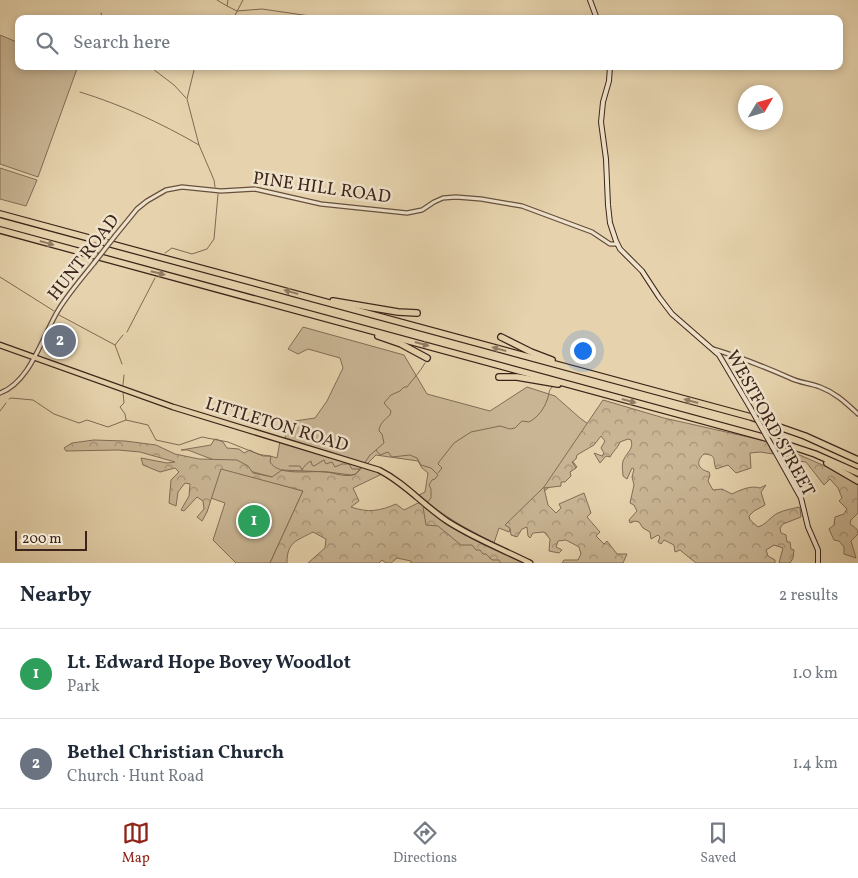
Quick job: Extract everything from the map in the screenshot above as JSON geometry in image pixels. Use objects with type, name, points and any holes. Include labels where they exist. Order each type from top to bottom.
[{"type":"highway","points":[[0,214],[751,417],[858,456]]},
{"type":"highway","points":[[0,230],[725,426],[794,446],[858,473]]},
{"type":"highway","points":[[314,299],[350,303],[398,312],[417,313]]},
{"type":"highway","points":[[324,318],[400,344],[428,358]]},
{"type":"highway","points":[[500,337],[531,352],[580,371]]},
{"type":"highway","points":[[499,377],[516,377],[601,393]]},
{"type":"highway","points":[[805,436],[858,460]]},
{"type":"highway","points":[[794,446],[858,481]]},
{"type":"main road","points":[[590,0],[596,15]]},
{"type":"main road","name":"WESTFORD STREET","points":[[610,70],[600,122],[606,159],[610,223],[617,244],[642,271],[672,314],[713,349],[721,359],[801,498],[808,527],[818,552],[818,563]]},
{"type":"main road","name":"LITTLETON ROAD","points":[[0,345],[173,407],[373,468],[394,478],[454,525],[530,563]]},
{"type":"street","name":"PINE HILL ROAD","points":[[137,209],[156,195],[179,187],[221,191],[255,189],[324,204],[407,213],[422,210],[443,198],[456,196],[522,206],[592,232],[610,244],[617,244]]},
{"type":"street","name":"HUNT ROAD","points":[[0,393],[18,381],[36,357],[58,311],[137,209]]},
{"type":"street","points":[[713,349],[759,364],[798,382],[818,386],[830,391],[844,400],[858,414]]},
{"type":"street","points":[[721,359],[726,353]]},
{"type":"green space","points":[[0,35],[15,41],[15,70],[77,70],[38,177],[0,164]]},
{"type":"green space","points":[[0,168],[37,180],[26,206],[0,199]]},
{"type":"green space","points":[[303,327],[404,355],[427,394],[490,411],[527,387],[555,396],[592,427],[571,459],[577,467],[528,505],[513,523],[509,532],[499,528],[494,543],[455,522],[419,495],[425,492],[428,473],[418,461],[376,455],[367,464],[285,438],[288,422],[315,418],[327,401],[343,368],[340,358],[308,349],[298,354],[288,349]]},
{"type":"green space","points":[[603,400],[664,418],[766,441],[773,454],[750,453],[751,468],[736,473],[728,465],[716,469],[714,458],[704,454],[699,460],[699,465],[702,469],[709,472],[708,481],[713,490],[722,489],[732,494],[746,488],[760,488],[766,485],[761,492],[765,505],[749,516],[750,520],[758,527],[778,513],[800,508],[801,517],[783,524],[780,528],[781,533],[786,535],[787,542],[790,542],[791,549],[794,550],[790,563],[779,563],[783,548],[774,545],[766,550],[768,556],[775,560],[775,563],[696,563],[680,550],[675,552],[674,545],[664,540],[661,544],[658,542],[660,537],[658,535],[651,539],[650,532],[643,528],[639,522],[630,523],[629,520],[637,511],[634,505],[630,503],[634,485],[632,477],[634,469],[632,468],[627,479],[623,476],[622,465],[631,448],[631,440],[628,439],[620,442],[610,457],[606,456],[600,463],[594,453],[602,456],[604,453],[601,448],[605,441],[601,436],[594,445],[577,455],[576,459],[572,462],[576,468],[570,472],[571,476],[565,482],[561,482],[561,486],[544,488],[548,505],[556,513],[561,508],[559,504],[584,493],[591,513],[587,517],[600,532],[596,536],[604,544],[607,541],[617,554],[627,554],[623,563],[562,563],[564,560],[578,560],[581,554],[579,547],[566,540],[558,541],[556,547],[562,550],[559,553],[549,551],[550,539],[544,532],[533,533],[530,538],[527,527],[522,529],[517,537],[511,535],[510,528],[505,525],[544,487]]},
{"type":"green space","points":[[216,439],[223,442],[227,448],[239,449],[244,453],[250,450],[257,454],[277,458],[280,441],[382,474],[323,493],[227,465],[188,450],[181,450],[211,445]]},
{"type":"green space","points":[[94,440],[156,445],[175,454],[199,459],[237,460],[248,466],[253,473],[272,477],[282,470],[351,475],[356,474],[363,465],[384,473],[353,488],[359,501],[351,507],[374,510],[396,504],[404,510],[422,501],[443,518],[530,563],[411,563],[411,561],[397,558],[391,563],[386,563],[382,560],[379,563],[308,563],[325,548],[326,539],[313,532],[297,540],[291,546],[287,556],[287,563],[270,563],[303,491],[221,469],[207,512],[202,521],[197,517],[204,509],[203,501],[197,497],[184,511],[181,510],[189,496],[190,484],[185,483],[178,492],[176,506],[169,503],[171,480],[179,472],[175,468],[160,472],[143,465],[141,458],[167,463],[175,462],[140,452],[118,450],[66,451],[64,448],[72,443]]},
{"type":"green space","points":[[777,445],[827,467],[858,485],[858,513],[851,520],[850,524],[858,532],[851,541],[856,558],[844,554],[844,547],[839,541],[834,540],[829,529],[834,525],[835,517],[844,514],[847,509],[839,501],[842,498],[838,488],[830,479],[824,485],[806,462],[782,459]]},
{"type":"green space","points":[[221,468],[303,491],[270,563],[236,563],[213,540],[225,503],[211,498]]},
{"type":"waterway","points":[[217,0],[227,6]]},
{"type":"waterway","points":[[228,0],[227,6],[237,11],[262,9],[303,15]]},
{"type":"waterway","points":[[235,15],[243,0]]},
{"type":"waterway","points":[[154,70],[174,85],[186,98]]},
{"type":"waterway","points":[[194,70],[187,99],[199,145],[214,180],[215,187]]},
{"type":"waterway","points":[[80,92],[141,115],[199,145]]},
{"type":"waterway","points":[[165,253],[172,248],[192,254],[207,249],[214,239],[218,194]]},
{"type":"waterway","points":[[0,277],[54,311]]},
{"type":"waterway","points":[[127,332],[155,278]]},
{"type":"waterway","points":[[59,315],[115,345]]},
{"type":"waterway","points":[[122,364],[115,345],[123,335]]},
{"type":"waterway","points":[[376,450],[384,443],[379,429],[391,411],[384,403],[391,395],[407,387],[425,363]]},
{"type":"waterway","points":[[123,385],[124,375]]},
{"type":"waterway","points":[[438,473],[442,468],[438,464],[439,462],[454,443],[471,432],[500,426],[510,429],[515,428],[522,421],[529,422],[532,420],[542,410],[553,386]]},
{"type":"waterway","points":[[123,392],[124,403],[120,407],[125,414],[126,420]]},
{"type":"waterway","points":[[9,399],[33,400],[54,414],[79,423],[87,420],[108,427],[126,420],[148,425],[156,440],[179,445],[202,437],[228,442],[263,456],[271,456],[270,462],[280,470],[353,475],[361,468]]},
{"type":"waterway","points":[[0,411],[6,403]]},
{"type":"waterway","points":[[364,464],[376,450],[380,455],[388,452],[392,457],[410,455],[417,458],[421,465],[431,468],[438,475],[429,485],[431,498],[423,507],[426,525],[438,526],[461,545],[472,545],[476,550],[480,550],[492,560],[499,560],[501,563]]},
{"type":"waterway","points":[[302,470],[311,461],[314,466],[324,460],[326,464],[332,462],[335,467],[349,464],[352,469],[360,469]]},
{"type":"waterway","points":[[289,466],[300,466],[302,470]]},
{"type":"place","name":"Bethel Christian Church","points":[[60,341]]},
{"type":"place","name":"Lt. Edward Hope Bovey Woodlot","points":[[254,521]]}]
